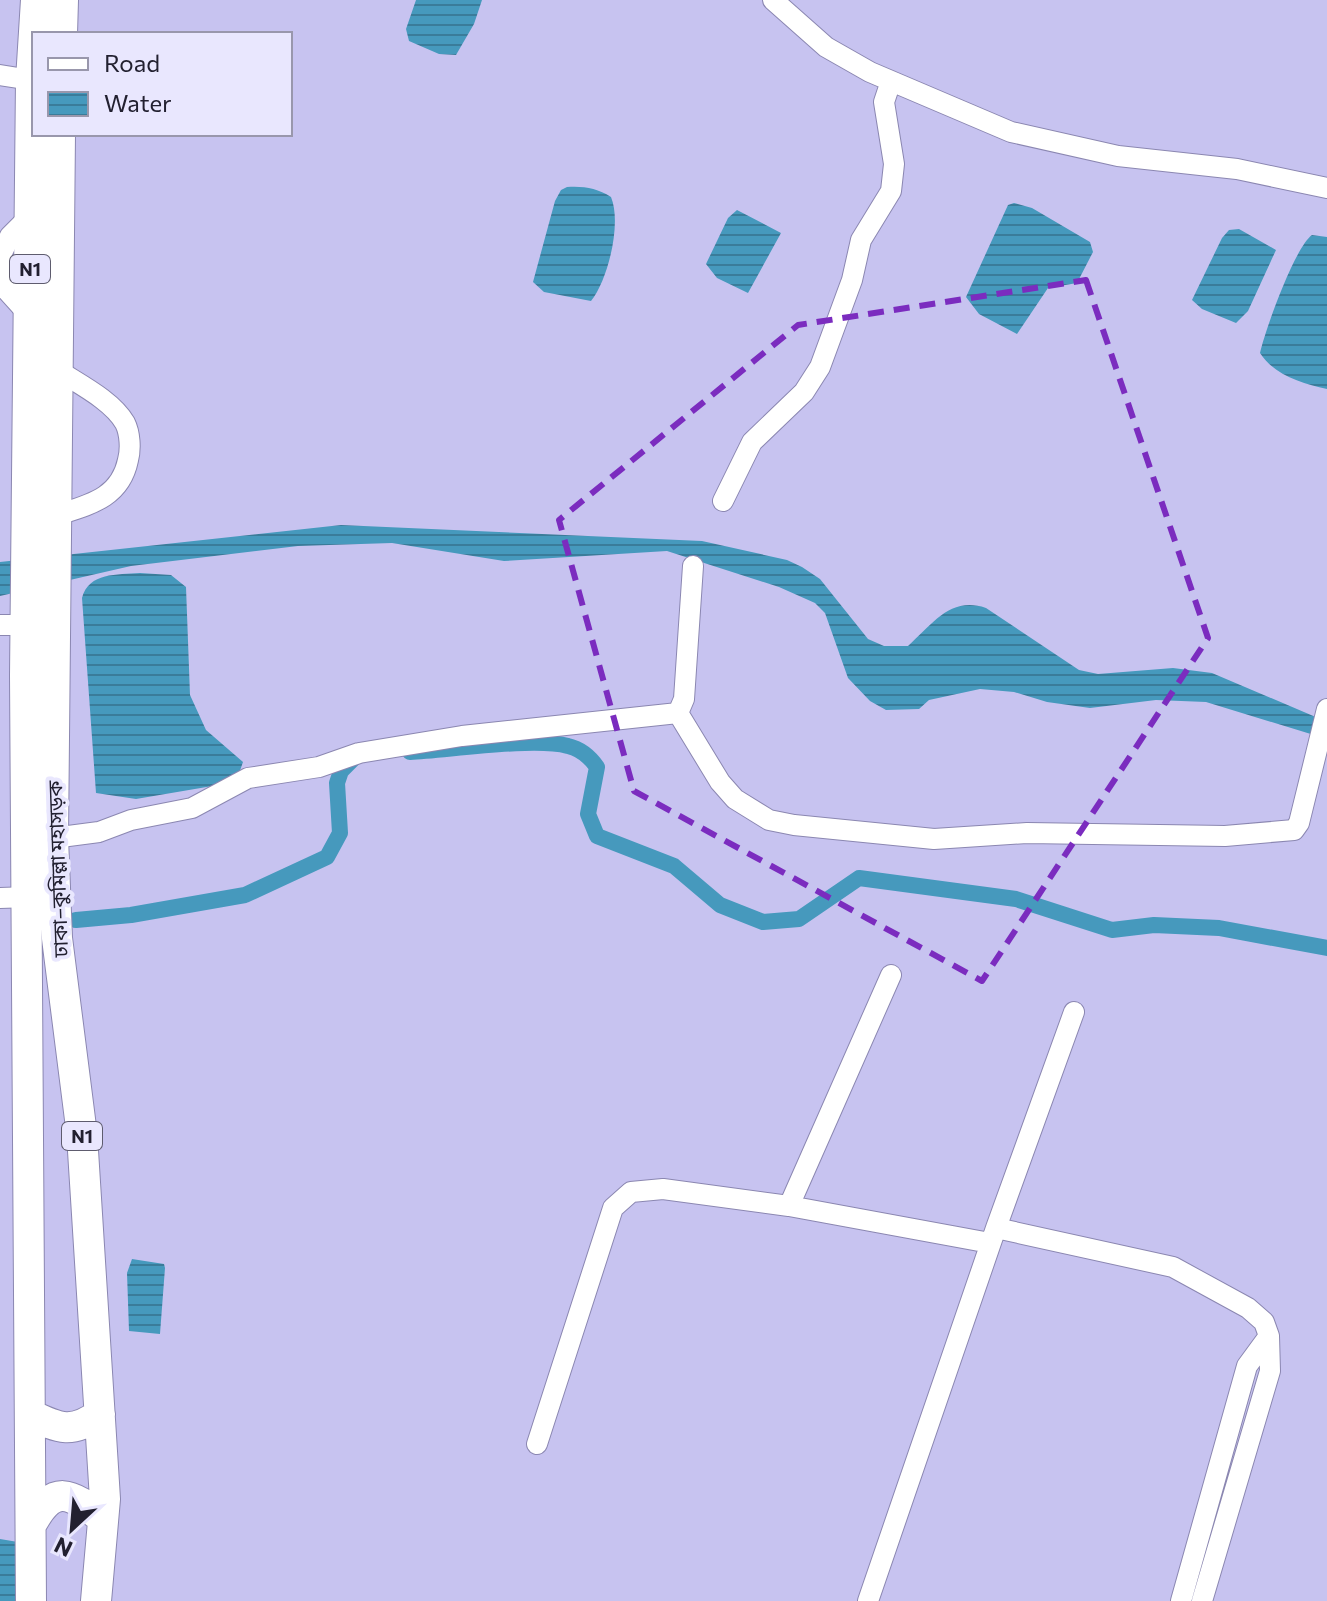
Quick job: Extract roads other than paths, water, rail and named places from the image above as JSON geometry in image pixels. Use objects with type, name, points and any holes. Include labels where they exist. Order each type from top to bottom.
[{"type":"highway","points":[[22,0],[32,44]]},
{"type":"highway","name":"N1","points":[[34,32],[36,0]]},
{"type":"highway","points":[[62,32],[63,0]]},
{"type":"highway","name":"N1","points":[[32,64],[30,316],[45,531]]},
{"type":"highway","name":"N1","points":[[26,616],[45,531],[56,369],[60,136]]},
{"type":"highway","name":"ঢাকা–কুমিল্লা মহাসড়ক","points":[[26,616],[15,897],[31,1415],[31,1601]]},
{"type":"highway","name":"ঢাকা–কুমিল্লা মহাসড়ক","points":[[26,616],[53,838],[57,938],[82,1135],[100,1414],[103,1519],[96,1601]]},
{"type":"highway","points":[[31,1415],[69,1428],[83,1426],[100,1414]]},
{"type":"highway","points":[[31,1525],[42,1505],[53,1496],[67,1495],[103,1519]]},
{"type":"street","points":[[773,0],[826,47],[891,81],[1011,132],[1118,156],[1237,169],[1327,188]]},
{"type":"street","points":[[0,75],[31,80]]},
{"type":"street","points":[[723,501],[752,442],[804,392],[820,367],[852,280],[861,240],[891,191],[894,164],[884,102],[891,81]]},
{"type":"street","points":[[30,216],[10,236],[0,260],[1,284],[30,316]]},
{"type":"street","points":[[45,531],[110,496],[124,476],[130,455],[124,421],[92,393],[56,369]]},
{"type":"street","points":[[678,713],[684,699],[693,566]]},
{"type":"street","points":[[678,713],[720,782],[748,810],[769,820],[794,825],[934,839],[1027,833],[1275,834],[1294,830],[1299,823],[1327,709]]},
{"type":"street","points":[[53,838],[99,832],[131,820],[192,808],[248,778],[319,767],[359,753],[462,736],[678,713]]},
{"type":"street","points":[[789,1206],[891,975]]},
{"type":"street","points":[[868,1601],[993,1236],[1074,1012]]},
{"type":"street","points":[[537,1444],[613,1208],[631,1192],[663,1189],[789,1206],[1173,1267],[1248,1308],[1264,1322],[1269,1336],[1270,1371],[1202,1601]]},
{"type":"street","points":[[1181,1601],[1247,1366],[1269,1336]]},
{"type":"water","points":[[416,0],[482,0],[474,24],[456,55],[439,54],[409,41],[406,29]]},
{"type":"water","points":[[585,187],[601,192],[611,197],[614,208],[612,251],[603,280],[591,301],[544,292],[533,282],[555,201],[561,190]]},
{"type":"water","points":[[1014,203],[1032,208],[1090,242],[1093,252],[1077,283],[1048,288],[1017,334],[979,314],[966,297],[1008,205]]},
{"type":"water","points":[[737,210],[781,233],[748,293],[717,278],[706,264],[728,218]]},
{"type":"water","points":[[1239,229],[1276,250],[1248,311],[1236,323],[1202,309],[1192,300],[1222,238],[1229,230]]},
{"type":"water","points":[[1312,235],[1327,237],[1327,389],[1281,373],[1260,353],[1289,272]]},
{"type":"water","points":[[341,525],[702,541],[787,560],[802,567],[820,579],[868,639],[884,646],[908,646],[943,614],[973,605],[986,608],[1079,670],[1098,674],[1173,668],[1212,673],[1318,718],[1327,739],[1206,702],[1156,700],[1090,708],[1047,702],[1014,692],[980,689],[929,700],[919,709],[886,710],[870,701],[848,678],[825,613],[815,603],[779,587],[667,551],[504,561],[392,543],[298,546],[131,566],[0,596],[0,562]]},
{"type":"water","points":[[140,573],[171,575],[186,587],[190,695],[206,730],[243,762],[236,782],[136,799],[96,793],[82,598],[97,579]]},
{"type":"water","points":[[132,1259],[164,1264],[160,1334],[129,1331],[127,1273]]},
{"type":"water","points":[[0,1539],[18,1542],[23,1601],[0,1601]]},
{"type":"waterway","points":[[410,752],[534,743],[577,749],[597,767],[588,814],[597,836],[674,866],[720,905],[763,922],[799,919],[859,878],[1016,899],[1112,930],[1154,925],[1219,928],[1327,948]]},
{"type":"waterway","points":[[76,920],[131,915],[245,895],[327,857],[340,833],[337,783],[341,771],[356,756]]}]
